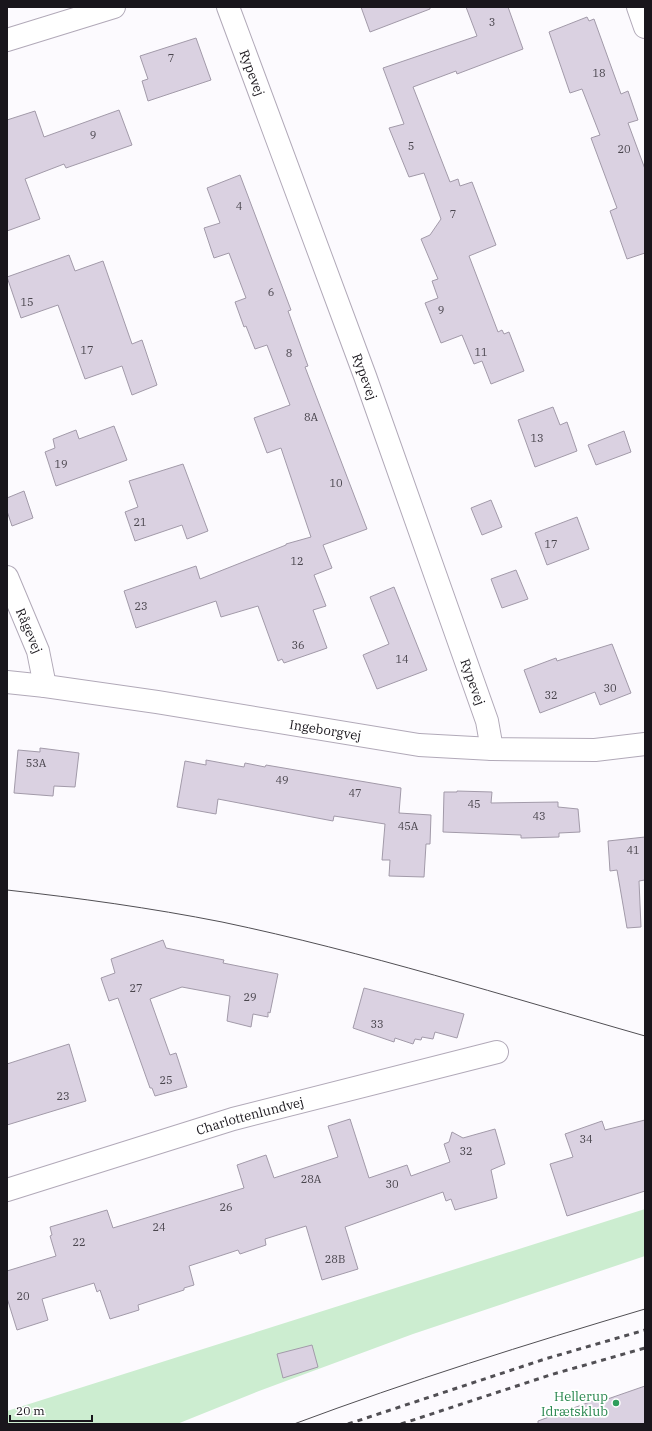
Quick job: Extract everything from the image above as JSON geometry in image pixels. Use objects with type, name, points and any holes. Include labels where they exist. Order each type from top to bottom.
[{"type":"street","points":[[7,40],[114,7]]},
{"type":"street","name":"Rypevej","points":[[228,7],[365,376],[487,721],[492,749]]},
{"type":"street","points":[[638,7],[645,27]]},
{"type":"street","name":"Rågevej","points":[[7,577],[38,651],[45,686]]},
{"type":"street","name":"Ingeborgvej","points":[[7,682],[45,686],[164,704],[419,745],[492,749],[595,750],[645,744]]},
{"type":"street","name":"Charlottenlundvej","points":[[7,1190],[233,1119],[497,1052]]},
{"type":"green space","points":[[645,1209],[645,1256],[413,1334],[259,1391],[177,1424],[7,1424],[7,1411]]},
{"type":"building","points":[[361,7],[430,7],[430,9],[370,32]]},
{"type":"building","points":[[466,7],[508,7],[523,49],[457,74],[456,71],[413,87],[450,182],[458,179],[460,186],[472,182],[496,245],[469,256],[498,332],[502,330],[504,334],[509,332],[524,371],[491,384],[482,361],[474,364],[462,335],[441,343],[425,303],[438,298],[432,281],[438,279],[421,239],[430,235],[441,219],[424,173],[409,177],[389,128],[404,124],[383,68],[477,36]]},
{"type":"building","points":[[587,17],[589,21],[594,19],[621,94],[628,91],[638,120],[628,123],[645,169],[645,253],[627,259],[610,211],[617,208],[591,138],[600,135],[582,89],[570,93],[549,32]]},
{"type":"building","points":[[196,38],[211,80],[148,101],[142,81],[148,79],[140,56]]},
{"type":"building","points":[[119,110],[132,145],[66,168],[64,164],[25,179],[40,219],[7,231],[7,120],[35,111],[44,137]]},
{"type":"building","points":[[240,175],[291,310],[288,311],[308,366],[305,367],[367,529],[323,545],[332,568],[314,575],[326,606],[313,610],[327,648],[284,663],[282,659],[278,661],[258,606],[221,617],[216,601],[136,628],[124,591],[196,566],[200,579],[286,544],[311,537],[281,448],[267,453],[254,418],[290,405],[267,345],[255,349],[246,326],[244,327],[235,302],[246,298],[229,253],[214,258],[204,228],[220,223],[207,188]]},
{"type":"building","points":[[69,255],[75,271],[103,261],[132,344],[142,340],[157,385],[132,395],[122,366],[85,379],[58,305],[21,318],[7,277]]},
{"type":"building","points":[[553,407],[560,425],[567,422],[577,451],[535,467],[518,420]]},
{"type":"building","points":[[114,426],[127,460],[56,486],[45,452],[55,448],[53,439],[76,430],[79,439]]},
{"type":"building","points":[[624,431],[631,452],[596,465],[588,445]]},
{"type":"building","points":[[183,464],[208,531],[187,539],[182,525],[135,541],[125,512],[138,507],[129,481]]},
{"type":"building","points":[[24,491],[33,518],[12,526],[7,511],[7,498]]},
{"type":"building","points":[[491,500],[502,527],[482,535],[471,508]]},
{"type":"building","points":[[577,517],[589,549],[547,565],[535,533]]},
{"type":"building","points":[[516,570],[528,599],[502,608],[491,579]]},
{"type":"building","points":[[394,587],[427,670],[377,689],[363,655],[389,644],[370,597]]},
{"type":"building","points":[[612,644],[631,693],[600,705],[595,692],[540,713],[524,670],[556,658],[557,661]]},
{"type":"building","points":[[40,748],[79,753],[75,787],[54,786],[53,796],[14,793],[18,750],[40,752]]},
{"type":"building","points":[[206,760],[244,767],[245,763],[265,767],[266,765],[401,788],[399,813],[431,815],[430,844],[426,844],[424,877],[389,876],[390,860],[382,860],[385,824],[334,816],[333,821],[218,799],[216,814],[177,807],[185,761],[206,765]]},
{"type":"building","points":[[444,792],[492,792],[491,803],[558,802],[558,807],[578,809],[580,832],[559,833],[559,837],[521,838],[521,835],[443,832]]},
{"type":"building","points":[[645,837],[645,880],[639,881],[641,927],[627,928],[617,870],[610,871],[608,841]]},
{"type":"building","points":[[163,940],[166,948],[224,960],[223,963],[278,974],[268,1017],[253,1014],[251,1027],[227,1021],[230,996],[182,987],[150,999],[170,1055],[176,1053],[187,1087],[155,1096],[152,1088],[150,1088],[118,998],[109,1001],[101,978],[115,973],[111,959]]},
{"type":"building","points":[[364,988],[464,1014],[457,1038],[435,1032],[433,1039],[422,1037],[421,1040],[415,1039],[413,1044],[395,1038],[394,1042],[353,1028]]},
{"type":"building","points":[[69,1044],[86,1101],[7,1125],[7,1064]]},
{"type":"building","points":[[350,1119],[369,1178],[407,1165],[411,1176],[450,1162],[444,1144],[449,1142],[452,1132],[463,1138],[495,1129],[505,1164],[491,1170],[497,1198],[455,1210],[451,1199],[446,1201],[443,1192],[345,1227],[358,1269],[322,1280],[306,1226],[265,1239],[266,1245],[240,1254],[238,1250],[189,1266],[194,1285],[184,1288],[184,1290],[138,1305],[139,1310],[110,1319],[100,1290],[97,1292],[94,1283],[42,1299],[48,1320],[17,1330],[7,1298],[7,1271],[56,1256],[50,1236],[52,1235],[50,1227],[107,1210],[113,1228],[244,1188],[237,1165],[266,1155],[274,1178],[338,1157],[328,1126]]},
{"type":"building","points":[[645,1120],[645,1191],[567,1216],[550,1164],[573,1157],[565,1134],[602,1121],[605,1130]]},
{"type":"building","points":[[312,1345],[318,1367],[283,1378],[277,1354]]},
{"type":"building","name":"Hellerup Idrætsklub","points":[[645,1386],[645,1424],[538,1424],[538,1421],[598,1399],[599,1402]]},
{"type":"tram line","points":[[7,890],[142,908],[222,922],[275,934],[435,975],[645,1036]]},
{"type":"tram line","points":[[294,1424],[468,1364],[645,1309]]},
{"type":"railway","points":[[348,1424],[545,1359],[645,1330]]},
{"type":"railway","points":[[401,1424],[550,1375],[645,1348]]},
{"type":"place","name":"Hellerup Idrætsklub","points":[[616,1403]]}]
